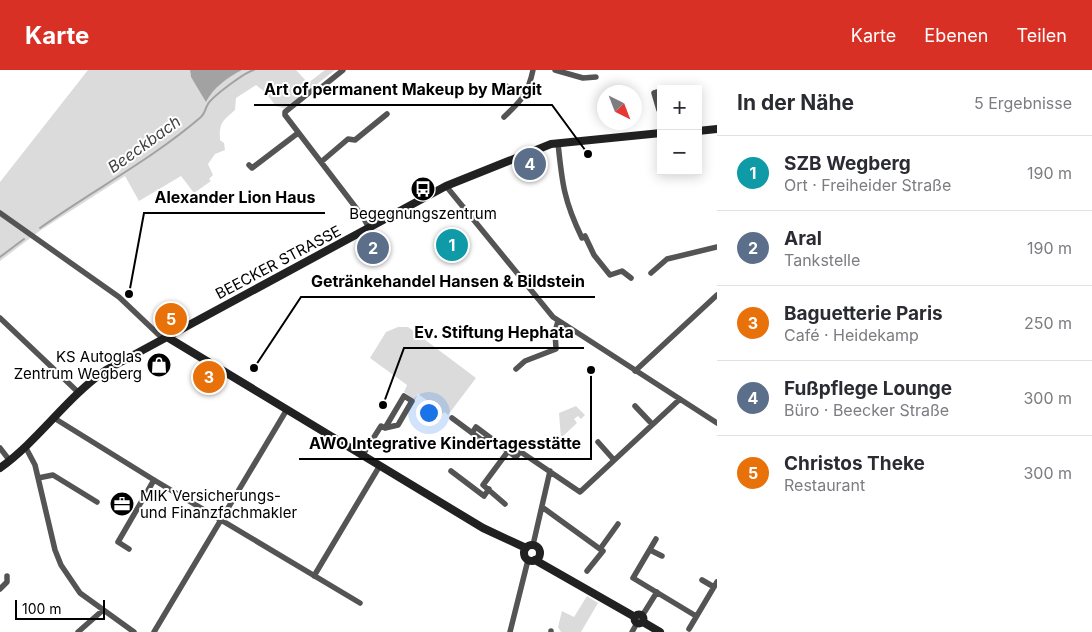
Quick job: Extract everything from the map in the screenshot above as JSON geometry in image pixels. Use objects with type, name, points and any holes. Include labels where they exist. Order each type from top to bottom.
[{"type":"street","points":[[343,70],[317,90],[311,91],[285,112],[298,133],[322,162],[369,228]]},
{"type":"street","points":[[504,117],[524,97],[529,88],[533,70]]},
{"type":"street","points":[[555,70],[583,78],[596,77]]},
{"type":"street","points":[[503,84],[524,97]]},
{"type":"street","points":[[657,92],[654,93],[657,103]]},
{"type":"street","points":[[322,162],[348,140],[355,140],[387,114]]},
{"type":"street","points":[[702,130],[717,128]]},
{"type":"street","points":[[249,165],[252,168],[298,133]]},
{"type":"street","name":"BEECKER STRASSE","points":[[0,468],[26,448],[79,393],[106,370],[446,186],[530,150],[558,143],[657,134]]},
{"type":"street","points":[[558,143],[562,190],[570,215],[582,238],[585,236],[594,255],[610,275],[622,271],[631,278]]},
{"type":"street","points":[[446,186],[546,310],[558,322],[717,423]]},
{"type":"street","points":[[0,213],[119,297],[160,336],[167,337],[286,411],[501,538],[531,553],[559,572],[660,632]]},
{"type":"street","points":[[651,273],[667,259],[717,247]]},
{"type":"street","points":[[635,371],[717,295]]},
{"type":"street","points":[[0,318],[79,393]]},
{"type":"street","points":[[516,369],[525,361],[556,349],[555,332],[558,322]]},
{"type":"street","points":[[362,456],[381,426],[385,428],[398,425],[412,401],[404,396],[385,428]]},
{"type":"street","points":[[478,491],[512,446],[580,492],[680,398]]},
{"type":"street","points":[[635,406],[652,424]]},
{"type":"street","points":[[154,632],[286,411]]},
{"type":"street","points":[[54,418],[360,603]]},
{"type":"street","points":[[452,418],[472,433],[476,427],[508,451]]},
{"type":"street","points":[[598,442],[614,460]]},
{"type":"street","points":[[0,448],[10,461]]},
{"type":"street","points":[[26,448],[32,456],[54,550],[60,565],[80,593],[134,632]]},
{"type":"street","points":[[314,576],[379,466]]},
{"type":"street","points":[[451,471],[484,496],[489,489]]},
{"type":"street","points":[[510,632],[550,472]]},
{"type":"street","points":[[38,478],[53,475],[97,502]]},
{"type":"street","points":[[129,549],[118,542],[154,480]]},
{"type":"street","points":[[483,485],[505,504]]},
{"type":"street","points":[[542,507],[603,551],[587,571]]},
{"type":"street","points":[[600,549],[618,524]]},
{"type":"street","points":[[656,539],[633,578],[696,616]]},
{"type":"street","points":[[650,550],[662,556]]},
{"type":"street","points":[[0,589],[7,582],[7,576]]},
{"type":"street","points":[[689,628],[715,585],[702,580]]},
{"type":"street","points":[[632,632],[657,592]]},
{"type":"street","points":[[78,632],[103,610]]},
{"type":"shaded area","points":[[88,70],[190,70],[191,77],[207,101],[222,83],[242,70],[296,70],[308,83],[325,70],[335,70],[316,85],[316,88],[308,89],[286,109],[276,106],[265,92],[256,85],[236,98],[235,110],[221,125],[220,129],[220,140],[224,143],[225,150],[215,154],[208,164],[213,175],[209,179],[211,181],[194,193],[181,176],[139,201],[125,176],[41,230],[0,261],[0,182]]},
{"type":"shaded area","points":[[190,70],[242,70],[221,83],[206,102],[191,77]]},
{"type":"shaded area","points":[[398,327],[408,327],[476,378],[448,415],[445,412],[431,421],[438,408],[418,394],[415,400],[404,392],[407,385],[370,358],[386,332]]},
{"type":"shaded area","points":[[576,406],[585,415],[581,419],[578,416],[574,419],[577,423],[561,438],[559,413]]},
{"type":"shaded area","points":[[587,596],[598,603],[581,632],[561,632],[558,627],[562,611],[574,617]]},
{"type":"waterway","name":"Beeckbach","points":[[40,228],[182,133],[201,117],[211,100],[222,90],[254,70]]},
{"type":"waterway","name":"Beeckbach","points":[[0,257],[24,239]]},
{"type":"place","name":"Art of permanent Makeup by Margit","points":[[588,154]]},
{"type":"place","name":"Fußpflege Lounge","points":[[530,164]]},
{"type":"place","name":"Begegnungszentrum","points":[[423,189]]},
{"type":"place","name":"SZB Wegberg","points":[[452,245]]},
{"type":"place","name":"Aral","points":[[373,248]]},
{"type":"place","name":"Alexander Lion Haus","points":[[129,294]]},
{"type":"place","name":"Christos Theke","points":[[171,319]]},
{"type":"place","name":"KS Autoglas Zentrum Wegberg","points":[[159,365]]},
{"type":"place","name":"Getränkehandel Hansen & Bildstein","points":[[254,368]]},
{"type":"place","name":"AWO Integrative Kindertagesstätte","points":[[591,370]]},
{"type":"place","name":"Baguetterie Paris","points":[[209,377]]},
{"type":"place","name":"Ev. Stiftung Hephata","points":[[383,405]]},
{"type":"place","name":"MIK Versicherungs- und Finanzfachmakler","points":[[122,504]]}]
